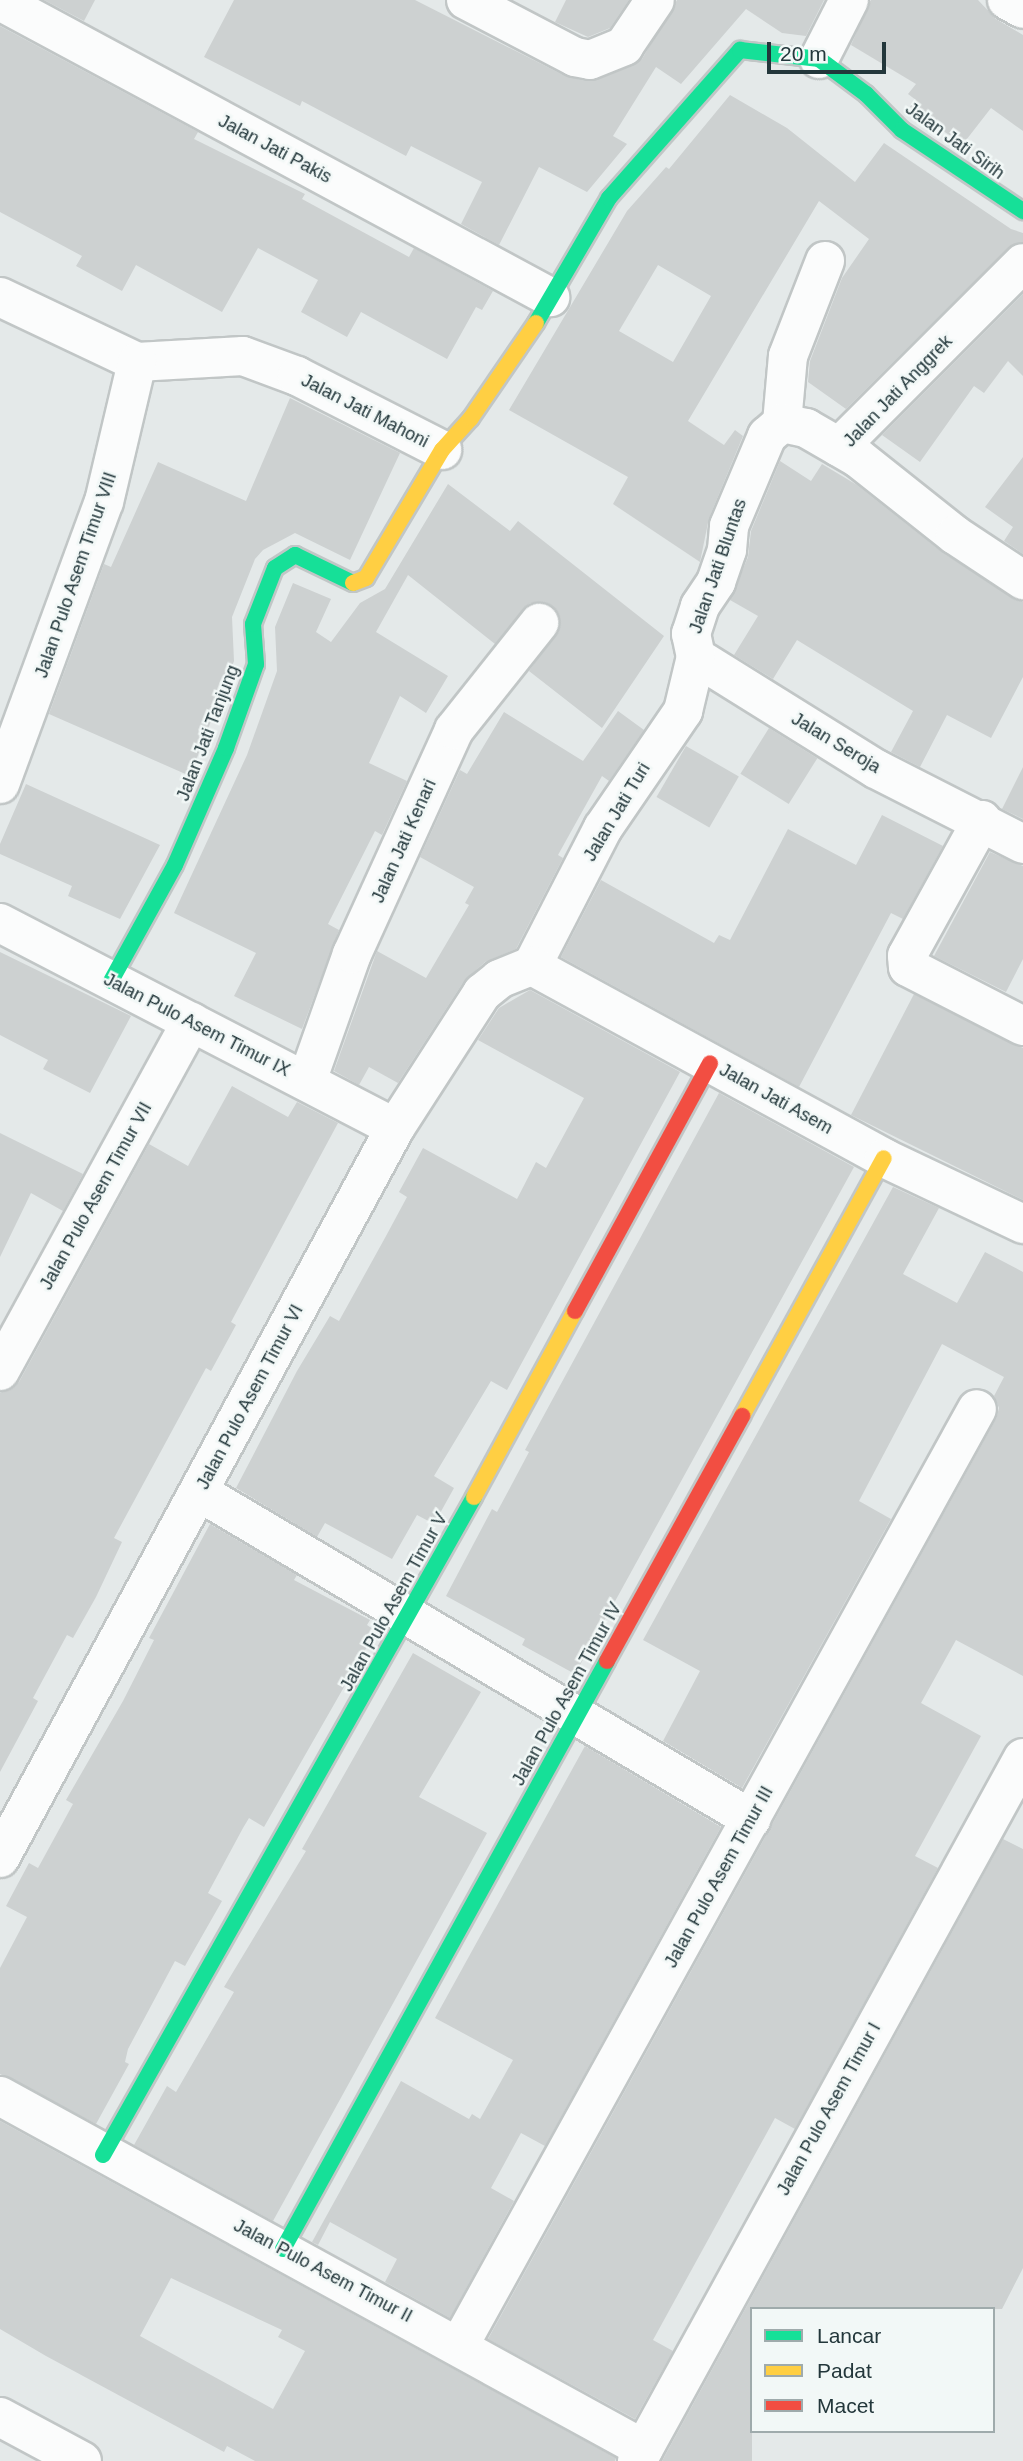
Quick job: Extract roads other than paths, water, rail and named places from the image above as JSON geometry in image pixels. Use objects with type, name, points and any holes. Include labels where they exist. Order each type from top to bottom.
[{"type":"street","points":[[466,0],[575,57],[605,57],[624,46],[655,0]]},
{"type":"street","points":[[820,59],[849,0]]},
{"type":"street","points":[[1007,0],[1023,9]]},
{"type":"street","name":"Jalan Jati Pakis","points":[[0,1],[550,297]]},
{"type":"street","name":"Jalan Jati Mahoni","points":[[0,297],[137,362],[243,356],[297,376],[442,450],[500,378],[609,198],[667,133],[701,88],[740,50],[820,59]]},
{"type":"street","name":"Jalan Jati Sirih","points":[[820,59],[902,130],[1023,211]]},
{"type":"street","points":[[825,261],[788,356],[782,423],[806,428],[839,447]]},
{"type":"street","name":"Jalan Jati Anggrek","points":[[1023,263],[839,447],[1023,580]]},
{"type":"street","name":"Jalan Pulo Asem Timur VIII","points":[[0,784],[104,502],[137,362]]},
{"type":"street","name":"Jalan Jati Bluntas","points":[[696,657],[691,634],[727,550],[729,526],[767,436],[782,423]]},
{"type":"street","name":"Jalan Jati Tanjung","points":[[111,981],[175,865],[226,748],[256,664],[253,624],[275,568],[295,555],[349,584],[362,581],[442,450]]},
{"type":"street","name":"Jalan Jati Kenari","points":[[307,1082],[352,954],[453,730],[539,622]]},
{"type":"street","name":"Jalan Seroja","points":[[696,657],[876,769],[982,820],[1023,844]]},
{"type":"street","name":"Jalan Jati Turi","points":[[532,966],[603,828],[683,711],[696,657]]},
{"type":"street","points":[[982,820],[907,956],[908,967],[1023,1026]]},
{"type":"street","name":"Jalan Pulo Asem Timur IX","points":[[0,923],[395,1128]]},
{"type":"street","name":"Jalan Jati Asem","points":[[532,966],[884,1158],[1023,1224]]},
{"type":"street","name":"Jalan Pulo Asem Timur VI","points":[[0,1858],[395,1128],[482,993],[499,979],[532,966]]},
{"type":"street","name":"Jalan Pulo Asem Timur VII","points":[[0,1371],[191,1022]]},
{"type":"street","name":"Jalan Pulo Asem Timur V","points":[[103,2155],[409,1616],[710,1063]]},
{"type":"street","name":"Jalan Pulo Asem Timur IV","points":[[283,2249],[884,1158]]},
{"type":"street","name":"Jalan Pulo Asem Timur III","points":[[460,2344],[977,1409]]},
{"type":"street","points":[[199,1492],[751,1819]]},
{"type":"street","name":"Jalan Pulo Asem Timur I","points":[[641,2455],[1023,1758]]},
{"type":"street","name":"Jalan Pulo Asem Timur II","points":[[0,2096],[103,2155],[460,2344],[641,2455]]},
{"type":"street","points":[[0,2417],[82,2461]]}]
